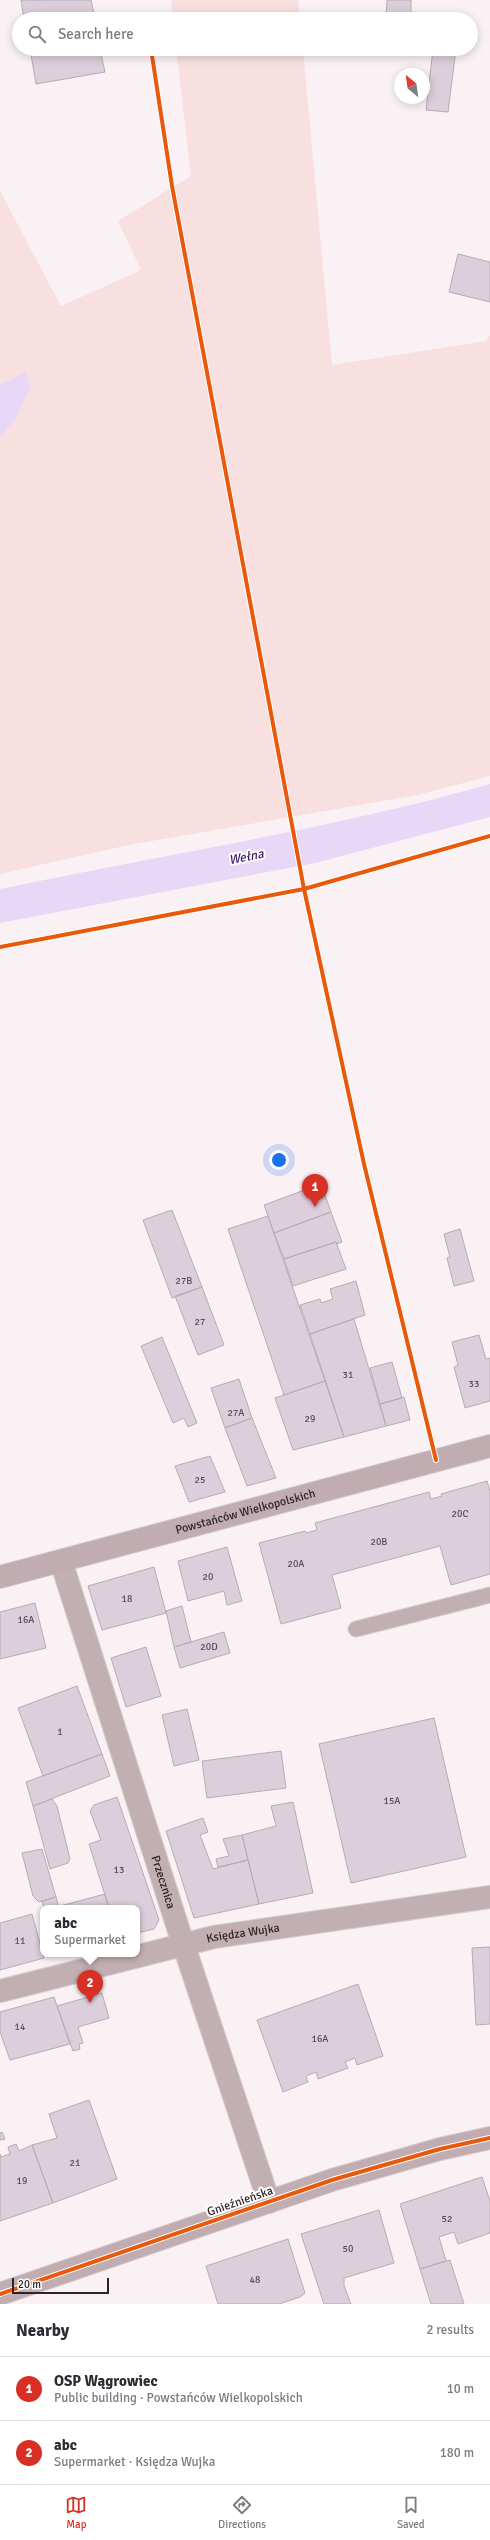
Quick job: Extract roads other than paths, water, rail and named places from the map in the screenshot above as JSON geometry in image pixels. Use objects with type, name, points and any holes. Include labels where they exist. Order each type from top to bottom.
[{"type":"main road","name":"Powstańców Wielkopolskich","points":[[0,1577],[490,1446]]},
{"type":"main road","name":"Gnieźnieńska","points":[[0,2294],[269,2202],[397,2161],[490,2138]]},
{"type":"street","name":"Przecznica","points":[[61,1561],[183,1944],[269,2202]]},
{"type":"street","name":"Księdza Wujka","points":[[140,1955],[214,1937],[490,1897]]},
{"type":"street","name":"Księdza Wujka","points":[[0,1991],[132,1957]]},
{"type":"lane","points":[[356,1629],[490,1595]]},
{"type":"water","points":[[26,372],[30,387],[16,419],[0,437],[0,385]]},
{"type":"water","name":"Wełna","points":[[490,784],[490,817],[315,863],[0,923],[0,889],[246,841],[369,815]]},
{"type":"place","name":"OSP Wągrowiec","points":[[315,1207]]},
{"type":"place","name":"abc","points":[[90,2003]]}]
